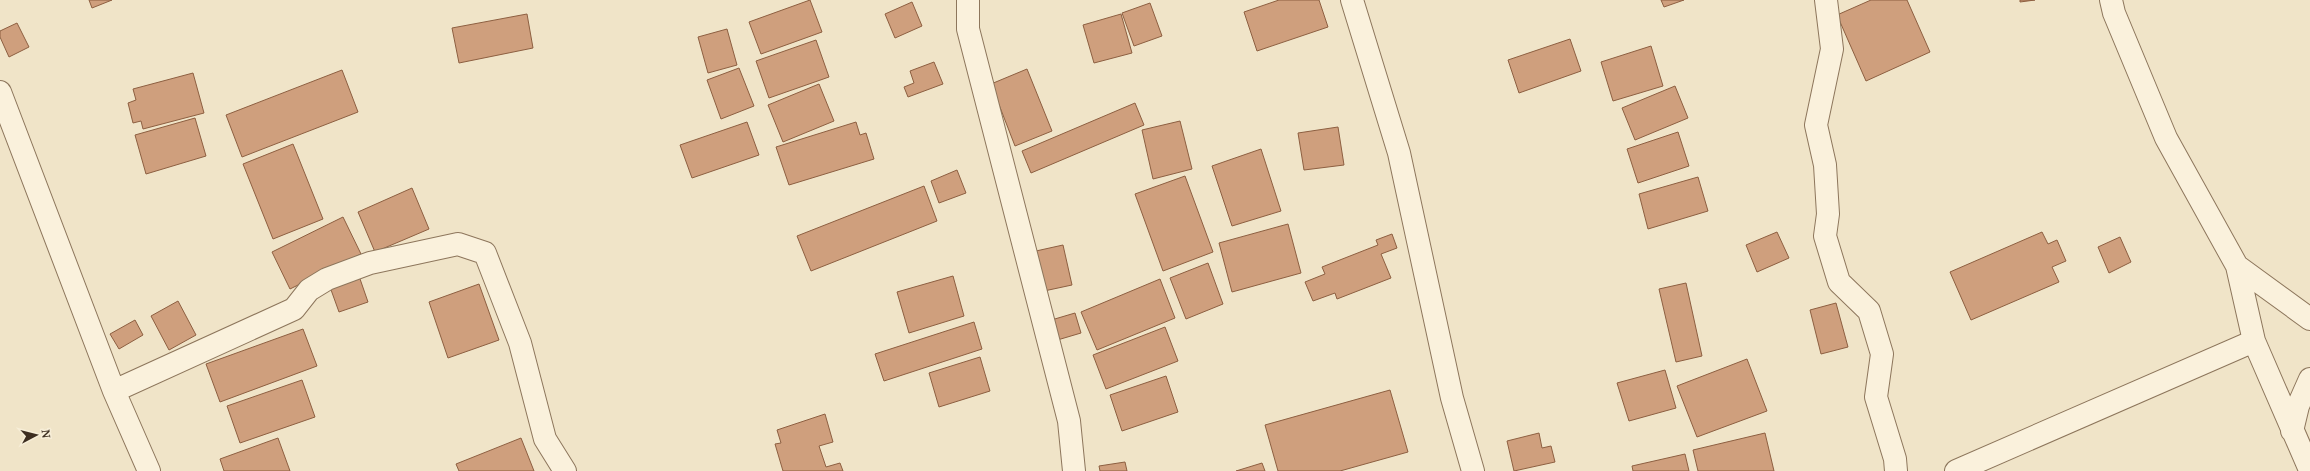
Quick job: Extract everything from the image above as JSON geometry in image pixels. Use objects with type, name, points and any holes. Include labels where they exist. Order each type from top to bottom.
[{"type":"street","points":[[968,0],[968,29],[1069,421],[1074,471]]},
{"type":"street","points":[[1352,0],[1399,153],[1452,398],[1473,471]]},
{"type":"street","points":[[1826,0],[1832,49],[1816,125],[1825,165],[1828,214],[1825,236],[1839,282],[1869,311],[1882,354],[1876,397],[1895,459],[1896,471]]},
{"type":"street","points":[[2111,0],[2114,13],[2166,138],[2237,266],[2254,340],[2310,470]]},
{"type":"street","points":[[0,92],[114,391],[149,471]]},
{"type":"street","points":[[114,391],[294,309],[309,290],[327,279],[370,263],[458,244],[485,253],[520,343],[545,439],[565,471]]},
{"type":"street","points":[[2237,266],[2310,319]]},
{"type":"street","points":[[1956,471],[2254,340]]},
{"type":"street","points":[[2292,431],[2298,406],[2310,378]]},
{"type":"building","points":[[89,0],[112,0],[92,8]]},
{"type":"building","points":[[810,0],[822,32],[761,54],[749,22]]},
{"type":"building","points":[[1279,0],[1319,0],[1328,27],[1257,51],[1244,12]]},
{"type":"building","points":[[1661,0],[1684,0],[1664,7]]},
{"type":"building","points":[[1871,0],[1907,0],[1930,52],[1866,81],[1837,15]]},
{"type":"building","points":[[2020,0],[2035,0],[2020,2]]},
{"type":"building","points":[[912,2],[922,26],[895,38],[885,14]]},
{"type":"building","points":[[1150,3],[1162,36],[1134,46],[1122,13]]},
{"type":"building","points":[[527,14],[533,48],[459,63],[452,28]]},
{"type":"building","points":[[1121,14],[1132,53],[1094,63],[1083,25]]},
{"type":"building","points":[[17,23],[29,47],[9,57],[0,37],[0,31]]},
{"type":"building","points":[[727,29],[737,65],[708,73],[698,37]]},
{"type":"building","points":[[1570,39],[1581,71],[1519,93],[1508,60]]},
{"type":"building","points":[[816,40],[829,77],[769,98],[756,61]]},
{"type":"building","points":[[1651,46],[1663,86],[1613,101],[1601,62]]},
{"type":"building","points":[[934,62],[943,84],[908,97],[904,87],[914,83],[910,71]]},
{"type":"building","points":[[739,68],[754,106],[721,119],[707,80]]},
{"type":"building","points":[[1027,69],[1052,131],[1015,146],[991,84]]},
{"type":"building","points":[[342,70],[358,112],[242,157],[226,115]]},
{"type":"building","points":[[193,73],[204,113],[143,129],[141,121],[133,123],[128,103],[136,100],[133,89]]},
{"type":"building","points":[[819,84],[834,121],[783,142],[768,105]]},
{"type":"building","points":[[1675,86],[1688,118],[1635,140],[1622,108]]},
{"type":"building","points":[[1135,103],[1144,125],[1031,173],[1022,151]]},
{"type":"building","points":[[195,118],[206,156],[146,174],[135,135]]},
{"type":"building","points":[[1180,121],[1192,169],[1153,179],[1142,130]]},
{"type":"building","points":[[747,122],[759,155],[692,178],[680,145]]},
{"type":"building","points":[[856,122],[860,135],[866,133],[874,159],[789,185],[776,147]]},
{"type":"building","points":[[1338,127],[1344,165],[1304,170],[1298,133]]},
{"type":"building","points":[[1678,132],[1689,166],[1638,183],[1627,149]]},
{"type":"building","points":[[293,144],[323,219],[273,239],[243,164]]},
{"type":"building","points":[[1261,149],[1281,211],[1232,226],[1212,166]]},
{"type":"building","points":[[957,170],[966,193],[939,203],[931,181]]},
{"type":"building","points":[[1185,176],[1213,252],[1163,271],[1135,194]]},
{"type":"building","points":[[1698,177],[1708,211],[1648,229],[1639,194]]},
{"type":"building","points":[[924,186],[937,221],[811,271],[797,236]]},
{"type":"building","points":[[412,188],[429,229],[375,252],[358,212]]},
{"type":"building","points":[[343,217],[361,254],[290,289],[272,252]]},
{"type":"building","points":[[1288,224],[1301,273],[1232,292],[1219,243]]},
{"type":"building","points":[[1777,232],[1789,258],[1757,272],[1746,245]]},
{"type":"building","points":[[2042,232],[2048,244],[2057,240],[2066,261],[2052,267],[2059,282],[1971,320],[1950,272]]},
{"type":"building","points":[[1392,234],[1397,248],[1381,254],[1391,278],[1337,299],[1335,293],[1313,301],[1305,282],[1325,274],[1322,267],[1378,245],[1376,240]]},
{"type":"building","points":[[2120,237],[2131,262],[2109,273],[2098,247]]},
{"type":"building","points":[[1063,245],[1072,285],[1044,291],[1036,251]]},
{"type":"building","points":[[1208,263],[1223,304],[1186,319],[1170,278]]},
{"type":"building","points":[[359,276],[368,302],[339,312],[330,287]]},
{"type":"building","points":[[953,276],[964,316],[909,333],[897,292]]},
{"type":"building","points":[[1160,279],[1175,318],[1097,350],[1081,312]]},
{"type":"building","points":[[1686,283],[1702,356],[1676,362],[1659,289]]},
{"type":"building","points":[[479,284],[499,340],[448,358],[429,302]]},
{"type":"building","points":[[178,301],[196,335],[169,350],[151,316]]},
{"type":"building","points":[[1836,303],[1848,347],[1821,354],[1810,310]]},
{"type":"building","points":[[1075,313],[1081,333],[1054,341],[1048,321]]},
{"type":"building","points":[[135,320],[143,335],[119,349],[110,334]]},
{"type":"building","points":[[974,322],[982,349],[884,381],[875,354]]},
{"type":"building","points":[[1165,327],[1178,361],[1106,389],[1093,355]]},
{"type":"building","points":[[303,329],[317,366],[220,402],[206,364]]},
{"type":"building","points":[[980,357],[990,391],[939,407],[929,373]]},
{"type":"building","points":[[1747,359],[1767,411],[1697,437],[1677,386]]},
{"type":"building","points":[[1665,370],[1676,408],[1629,421],[1617,383]]},
{"type":"building","points":[[1166,376],[1178,412],[1122,431],[1110,395]]},
{"type":"building","points":[[302,380],[315,417],[240,443],[227,406]]},
{"type":"building","points":[[1390,390],[1408,452],[1340,471],[1278,471],[1265,425]]},
{"type":"building","points":[[825,414],[833,442],[819,446],[826,467],[840,463],[843,471],[783,471],[775,444],[781,443],[777,430]]},
{"type":"building","points":[[1539,433],[1542,448],[1551,446],[1555,462],[1514,471],[1507,441]]},
{"type":"building","points":[[1765,433],[1774,471],[1698,471],[1693,450]]},
{"type":"building","points":[[278,438],[290,471],[224,471],[220,459]]},
{"type":"building","points":[[521,438],[534,471],[459,471],[456,464]]},
{"type":"building","points":[[1685,454],[1689,471],[1633,471],[1632,466]]},
{"type":"building","points":[[1125,462],[1127,471],[1100,471],[1099,466]]},
{"type":"building","points":[[1262,463],[1265,471],[1236,471]]}]
